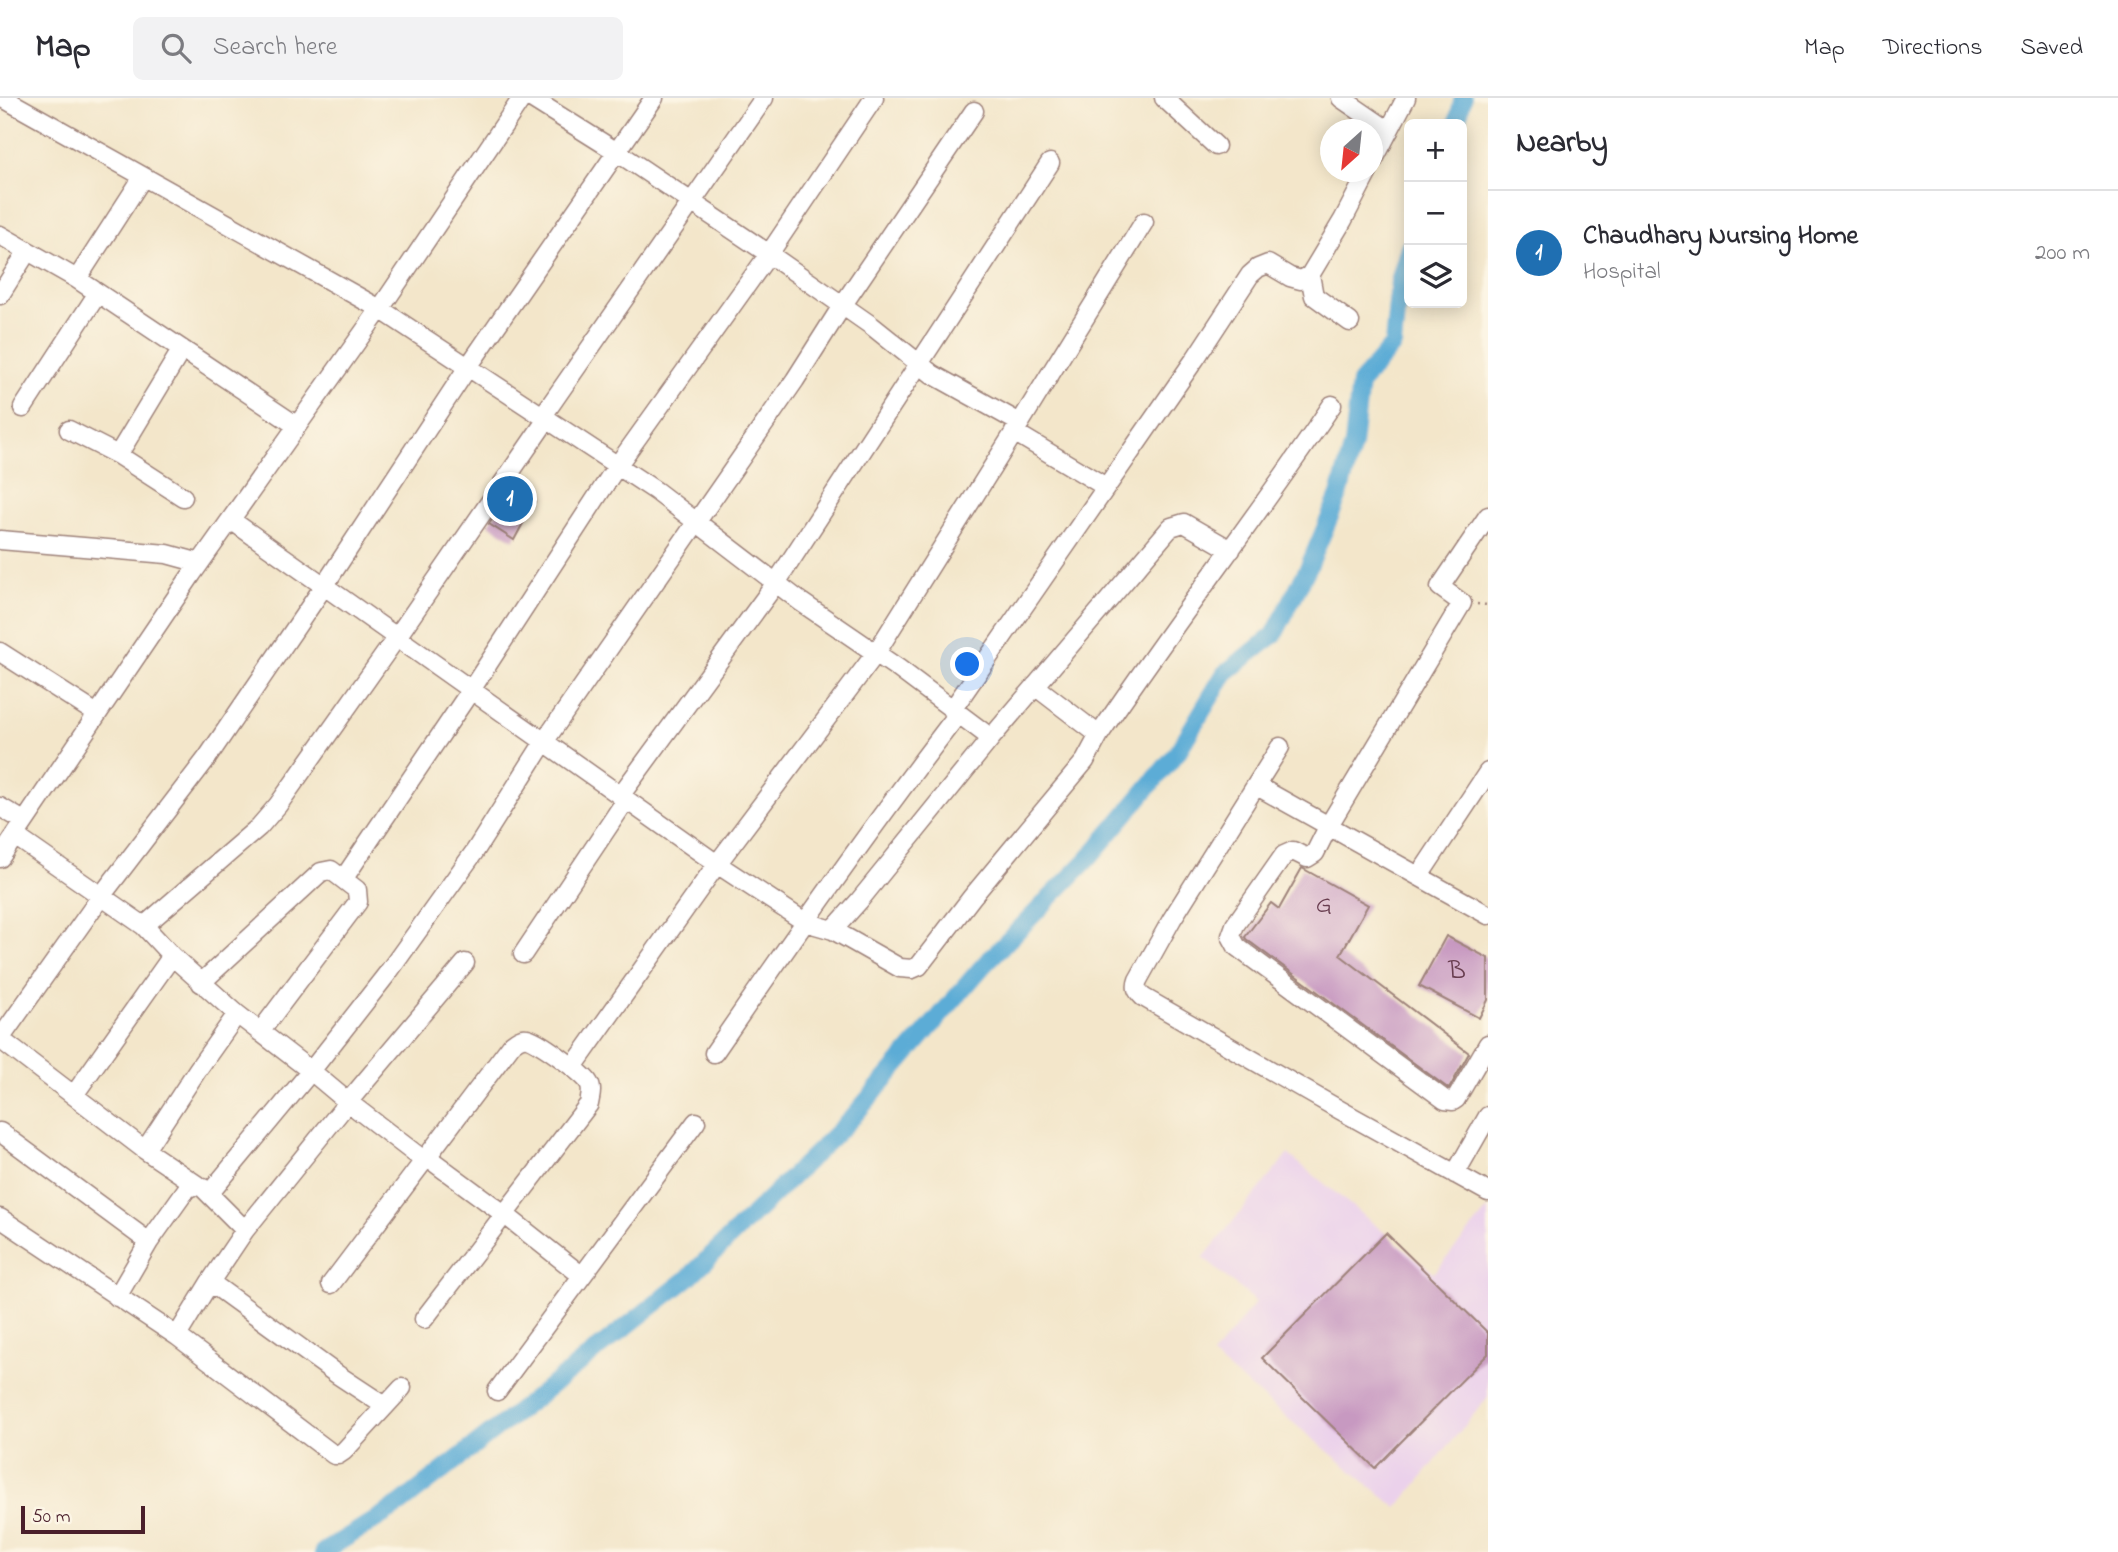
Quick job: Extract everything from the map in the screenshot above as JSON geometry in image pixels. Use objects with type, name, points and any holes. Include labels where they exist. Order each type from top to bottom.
[{"type":"street","points":[[3,98],[380,309],[656,491],[776,583],[991,738]]},
{"type":"street","points":[[0,858],[200,563],[380,309],[522,98]]},
{"type":"street","points":[[531,98],[769,254],[932,373],[1106,487]]},
{"type":"street","points":[[245,1230],[203,1189],[145,1150],[0,1039],[102,895],[207,758],[468,367],[654,98]]},
{"type":"street","points":[[144,926],[258,827],[278,805],[397,638],[690,201],[764,98]]},
{"type":"street","points":[[344,878],[617,466],[769,254],[874,98]]},
{"type":"street","points":[[1164,98],[1216,146]]},
{"type":"street","points":[[1341,98],[1389,131]]},
{"type":"street","points":[[1383,143],[1406,98]]},
{"type":"street","points":[[203,1189],[311,1071],[387,974],[459,874],[544,742],[795,380],[974,111]]},
{"type":"street","points":[[523,954],[623,798],[776,583],[1050,163]]},
{"type":"street","points":[[77,279],[143,177]]},
{"type":"street","points":[[714,1053],[955,712],[1250,275],[1268,264],[1301,280],[1310,275],[1363,182]]},
{"type":"street","points":[[573,1067],[717,864],[876,653],[1144,222]]},
{"type":"street","points":[[0,235],[77,279],[298,426]]},
{"type":"street","points":[[0,295],[27,252]]},
{"type":"street","points":[[1310,275],[1314,296],[1350,322]]},
{"type":"street","points":[[23,408],[98,293]]},
{"type":"street","points":[[118,455],[183,349]]},
{"type":"street","points":[[231,520],[717,864],[805,922],[833,930],[900,968],[912,969],[919,966],[972,897],[1085,761],[1132,686],[1332,405]]},
{"type":"street","points":[[69,430],[118,455],[183,497]]},
{"type":"street","points":[[1488,516],[1440,587],[1462,603],[1329,825],[1315,853],[1307,858],[1293,851],[1284,855],[1235,925],[1231,936],[1237,947],[1445,1100],[1456,1099],[1488,1044]]},
{"type":"street","points":[[833,930],[991,738],[1171,527],[1184,523],[1231,550]]},
{"type":"street","points":[[0,540],[167,554],[200,563]]},
{"type":"street","points":[[0,652],[97,714]]},
{"type":"street","points":[[1035,686],[1099,735]]},
{"type":"street","points":[[1280,747],[1172,919],[1138,980],[1137,992],[1339,1110],[1488,1192]]},
{"type":"street","points":[[1419,876],[1488,772]]},
{"type":"street","points":[[1257,786],[1488,915]]},
{"type":"street","points":[[0,807],[19,829],[144,926],[172,956],[237,1014],[348,1102],[425,1160],[435,1163],[504,1213],[581,1275]]},
{"type":"street","points":[[201,983],[321,872],[331,870],[344,878],[357,890],[358,902],[260,1032]]},
{"type":"street","points":[[74,1095],[172,956]]},
{"type":"street","points":[[177,1336],[245,1230],[465,963]]},
{"type":"street","points":[[145,1150],[237,1014]]},
{"type":"street","points":[[331,1284],[512,1044],[526,1038],[535,1041],[573,1067],[589,1082],[592,1092],[589,1104],[424,1319]]},
{"type":"street","points":[[1455,1174],[1488,1116]]},
{"type":"street","points":[[497,1391],[696,1122]]},
{"type":"street","points":[[0,1132],[149,1242]]},
{"type":"street","points":[[117,1297],[149,1242],[186,1190],[191,1186],[203,1189]]},
{"type":"street","points":[[0,1219],[177,1336],[334,1455],[341,1454],[401,1388]]},
{"type":"street","points":[[210,1282],[385,1406]]},
{"type":"shaded area","points":[[1288,1154],[1434,1273],[1488,1209],[1488,1397],[1397,1508],[1212,1356],[1256,1302],[1203,1258]]},
{"type":"building","points":[[513,488],[535,501],[514,540],[489,524]]},
{"type":"building","points":[[1302,868],[1368,905],[1340,955],[1469,1053],[1449,1089],[1246,939],[1271,903],[1279,909]]},
{"type":"building","points":[[1446,936],[1488,958],[1488,1000],[1479,1018],[1419,986]]},
{"type":"building","points":[[1386,1233],[1488,1333],[1488,1354],[1375,1468],[1262,1358]]},
{"type":"waterway","points":[[1458,119],[1463,98]]},
{"type":"waterway","points":[[323,1552],[399,1505],[687,1279],[851,1119],[982,967],[1088,859],[1177,753],[1225,673],[1274,635],[1309,566],[1339,495],[1353,445],[1360,383],[1393,345],[1399,282],[1404,264]]},
{"type":"place","name":"Chaudhary Nursing Home","points":[[510,499]]}]
